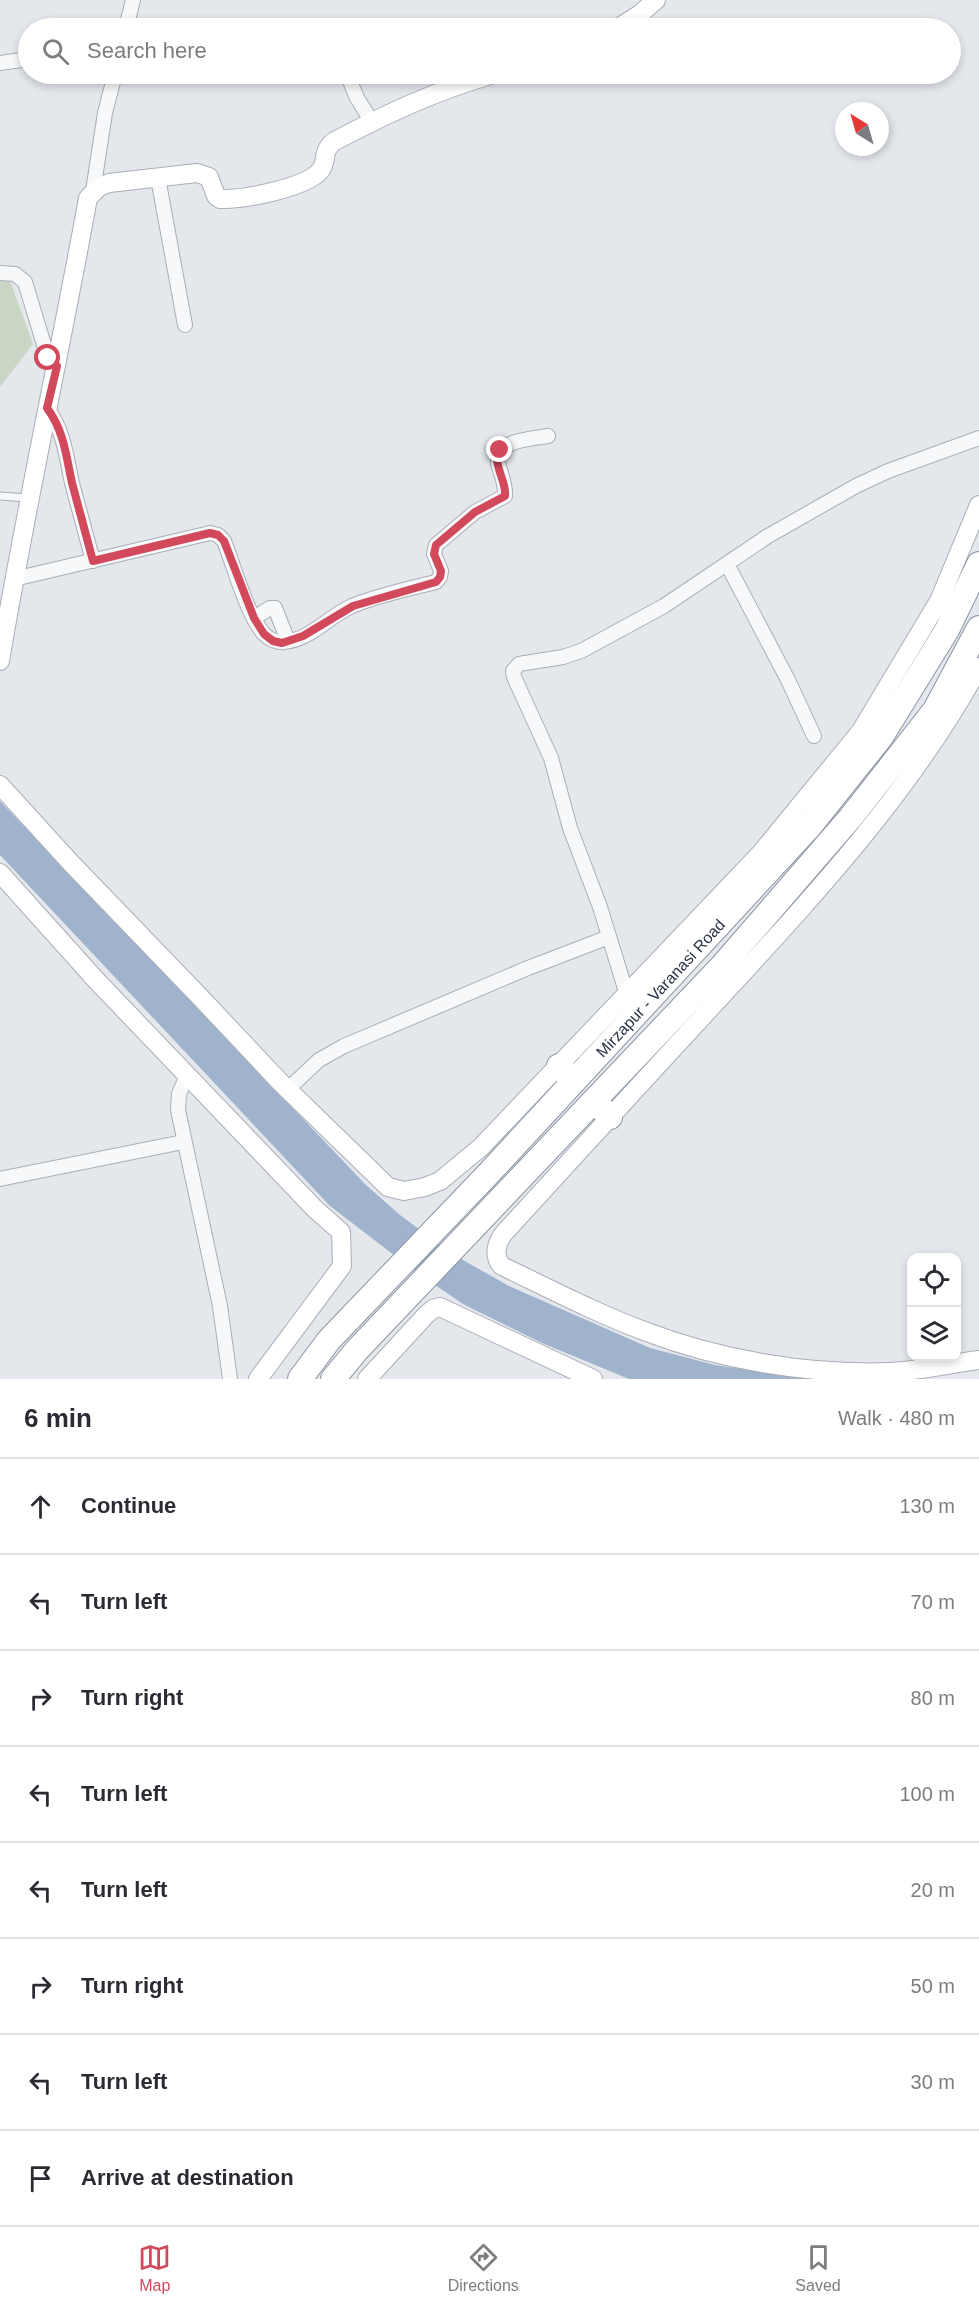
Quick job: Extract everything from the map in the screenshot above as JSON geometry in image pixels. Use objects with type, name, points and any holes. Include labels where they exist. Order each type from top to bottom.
[{"type":"highway","name":"Mirzapur - Varanasi Road","points":[[300,1379],[329,1340],[532,1126],[566,1074],[600,1053],[810,826],[881,737],[947,630],[979,564]]},
{"type":"highway","name":"Mirzapur - Varanasi Road","points":[[333,1379],[365,1341],[554,1143],[602,1109],[622,1071],[722,966],[851,817],[935,710],[979,628]]},
{"type":"street","points":[[128,18],[133,0]]},
{"type":"street","points":[[634,18],[656,0]]},
{"type":"street","points":[[0,63],[18,60]]},
{"type":"street","points":[[0,661],[28,498],[57,366],[88,198],[93,191],[105,113],[112,84]]},
{"type":"street","points":[[351,84],[372,122]]},
{"type":"street","points":[[93,191],[109,183],[197,173],[209,177],[216,196],[220,199],[281,190],[318,173],[323,166],[326,148],[333,142],[412,102],[465,84]]},
{"type":"street","points":[[158,178],[184,324]]},
{"type":"street","points":[[0,273],[15,274],[25,282],[48,358],[57,366]]},
{"type":"street","points":[[47,408],[57,422],[64,439],[72,481],[93,561]]},
{"type":"street","points":[[14,579],[210,533],[218,535],[224,541],[254,618],[264,634],[273,641],[282,643],[303,636],[353,606],[436,582],[441,571],[434,554],[436,545],[475,512],[505,496],[497,459],[500,450],[525,440],[548,436]]},
{"type":"street","points":[[627,995],[609,936],[570,828],[551,758],[513,671],[519,664],[563,657],[588,647],[664,606],[768,536],[856,486],[888,471],[979,438]]},
{"type":"street","points":[[0,785],[287,1090],[388,1187],[404,1191],[425,1187],[440,1181],[566,1074],[627,995],[760,855],[861,731],[939,601],[979,505]]},
{"type":"street","points":[[727,564],[779,661],[814,736]]},
{"type":"street","points":[[254,618],[270,608],[275,609],[288,641]]},
{"type":"street","points":[[979,668],[955,711],[896,796],[854,849],[602,1109],[499,1239],[497,1252],[498,1262],[502,1266],[647,1333],[723,1356],[804,1368],[861,1372],[890,1372],[979,1360]]},
{"type":"street","points":[[0,873],[95,979],[315,1209],[340,1232],[342,1266],[258,1379]]},
{"type":"street","points":[[287,1090],[319,1060],[344,1046],[609,936]]},
{"type":"street","points":[[187,1076],[180,1094],[178,1110],[183,1142],[220,1306],[230,1379]]},
{"type":"street","points":[[0,1179],[183,1142]]},
{"type":"street","points":[[367,1379],[433,1309],[451,1312],[593,1379]]},
{"type":"lane","points":[[0,496],[28,498]]},
{"type":"green space","points":[[0,277],[9,278],[33,344],[0,387]]},
{"type":"water","points":[[0,801],[366,1185],[400,1215],[454,1255],[509,1286],[650,1348],[715,1365],[800,1378],[827,1379],[629,1379],[542,1343],[463,1304],[416,1272],[330,1206],[0,855]]},
{"type":"route","points":[[48,358],[57,366],[47,408],[57,422],[64,439],[72,481],[93,561],[210,533],[218,535],[224,541],[254,618],[264,634],[273,641],[282,643],[303,636],[353,606],[436,582],[441,571],[434,554],[436,545],[475,512],[505,496],[506,491],[497,459],[500,450]]}]
